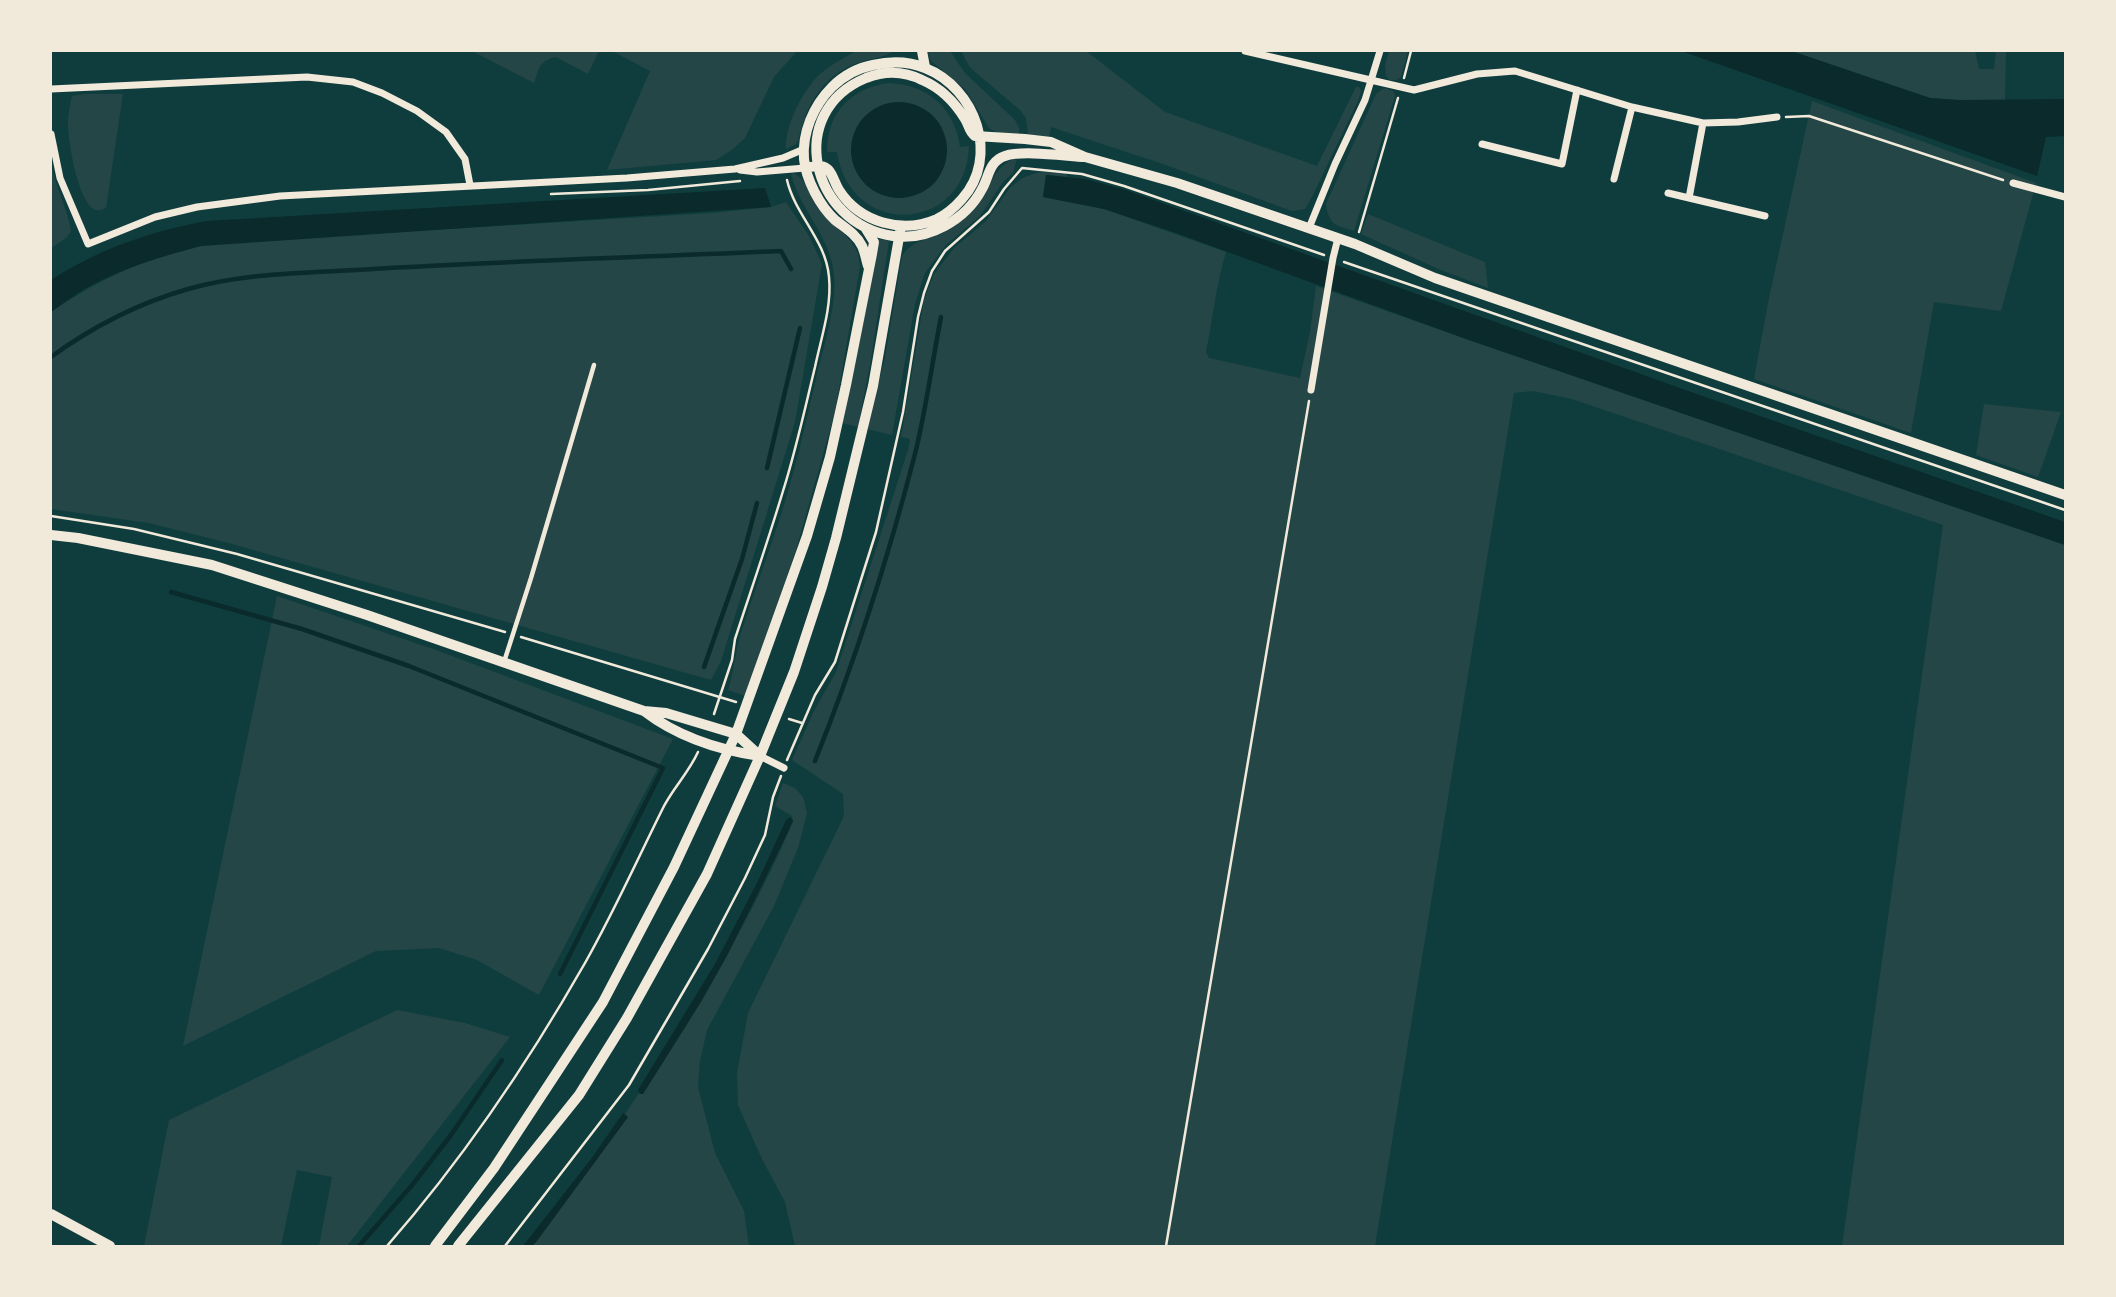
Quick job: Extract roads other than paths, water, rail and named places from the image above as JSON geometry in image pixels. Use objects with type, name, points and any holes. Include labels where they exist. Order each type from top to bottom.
[{"type":"main road","points":[[895,73],[902,56]]},
{"type":"main road","points":[[811,167],[828,169],[848,203],[900,231],[939,218],[955,207],[968,193],[982,156],[980,137],[973,115],[961,95],[944,79],[902,56],[848,74],[822,99],[813,114],[804,149],[811,167],[814,188],[826,210],[852,233],[862,246],[868,268]]},
{"type":"main road","points":[[811,167],[818,131],[832,102],[845,89],[876,74],[911,75],[945,94],[961,112],[972,134],[980,137],[1051,142],[1085,157],[1177,183],[1355,244],[1435,278],[2065,495]]},
{"type":"main road","points":[[866,229],[920,235],[949,224],[973,203],[989,170],[1005,156],[1024,154],[1085,157]]},
{"type":"main road","points":[[435,1246],[494,1168],[603,1002],[674,867],[736,734],[807,536],[830,457],[874,242],[866,229],[834,202],[821,178],[811,167]]},
{"type":"main road","points":[[458,1246],[579,1095],[620,1030],[707,874],[760,756],[814,613],[839,526],[873,386],[900,231]]},
{"type":"main road","points":[[51,535],[212,565],[367,615],[644,711],[666,713],[736,734],[760,756]]},
{"type":"main road","points":[[644,711],[662,724],[702,742],[728,751],[760,756]]},
{"type":"street","points":[[922,51],[925,67]]},
{"type":"street","points":[[1245,51],[1414,90],[1477,74],[1515,71],[1632,107],[1703,123],[1777,117]]},
{"type":"street","points":[[1309,228],[1329,177],[1366,100],[1380,51]]},
{"type":"street","points":[[51,89],[307,77],[352,82],[382,93],[417,111],[446,132],[465,159],[470,185]]},
{"type":"street","points":[[1482,144],[1562,164],[1577,90]]},
{"type":"street","points":[[1614,179],[1632,107]]},
{"type":"street","points":[[1689,198],[1703,123]]},
{"type":"street","points":[[51,134],[60,178],[88,244],[155,216],[197,207],[280,196],[627,178],[735,169],[783,158],[804,149]]},
{"type":"street","points":[[735,169],[757,172],[811,167]]},
{"type":"street","points":[[2013,183],[2065,197]]},
{"type":"street","points":[[1668,193],[1765,216]]},
{"type":"street","points":[[1311,390],[1338,238]]},
{"type":"street","points":[[760,756],[784,768]]},
{"type":"street","points":[[51,1214],[110,1246]]},
{"type":"lane","points":[[504,663],[594,365]]},
{"type":"waterway","points":[[51,357],[99,326],[152,301],[210,283],[256,276],[781,251],[791,269]]},
{"type":"waterway","points":[[815,761],[857,648],[894,532],[919,437],[941,317]]},
{"type":"waterway","points":[[767,468],[800,328]]},
{"type":"waterway","points":[[704,667],[742,559],[757,503]]},
{"type":"waterway","points":[[171,592],[302,629],[409,666],[663,768],[560,974]]},
{"type":"waterway","points":[[359,1246],[451,1135],[502,1060]]}]
